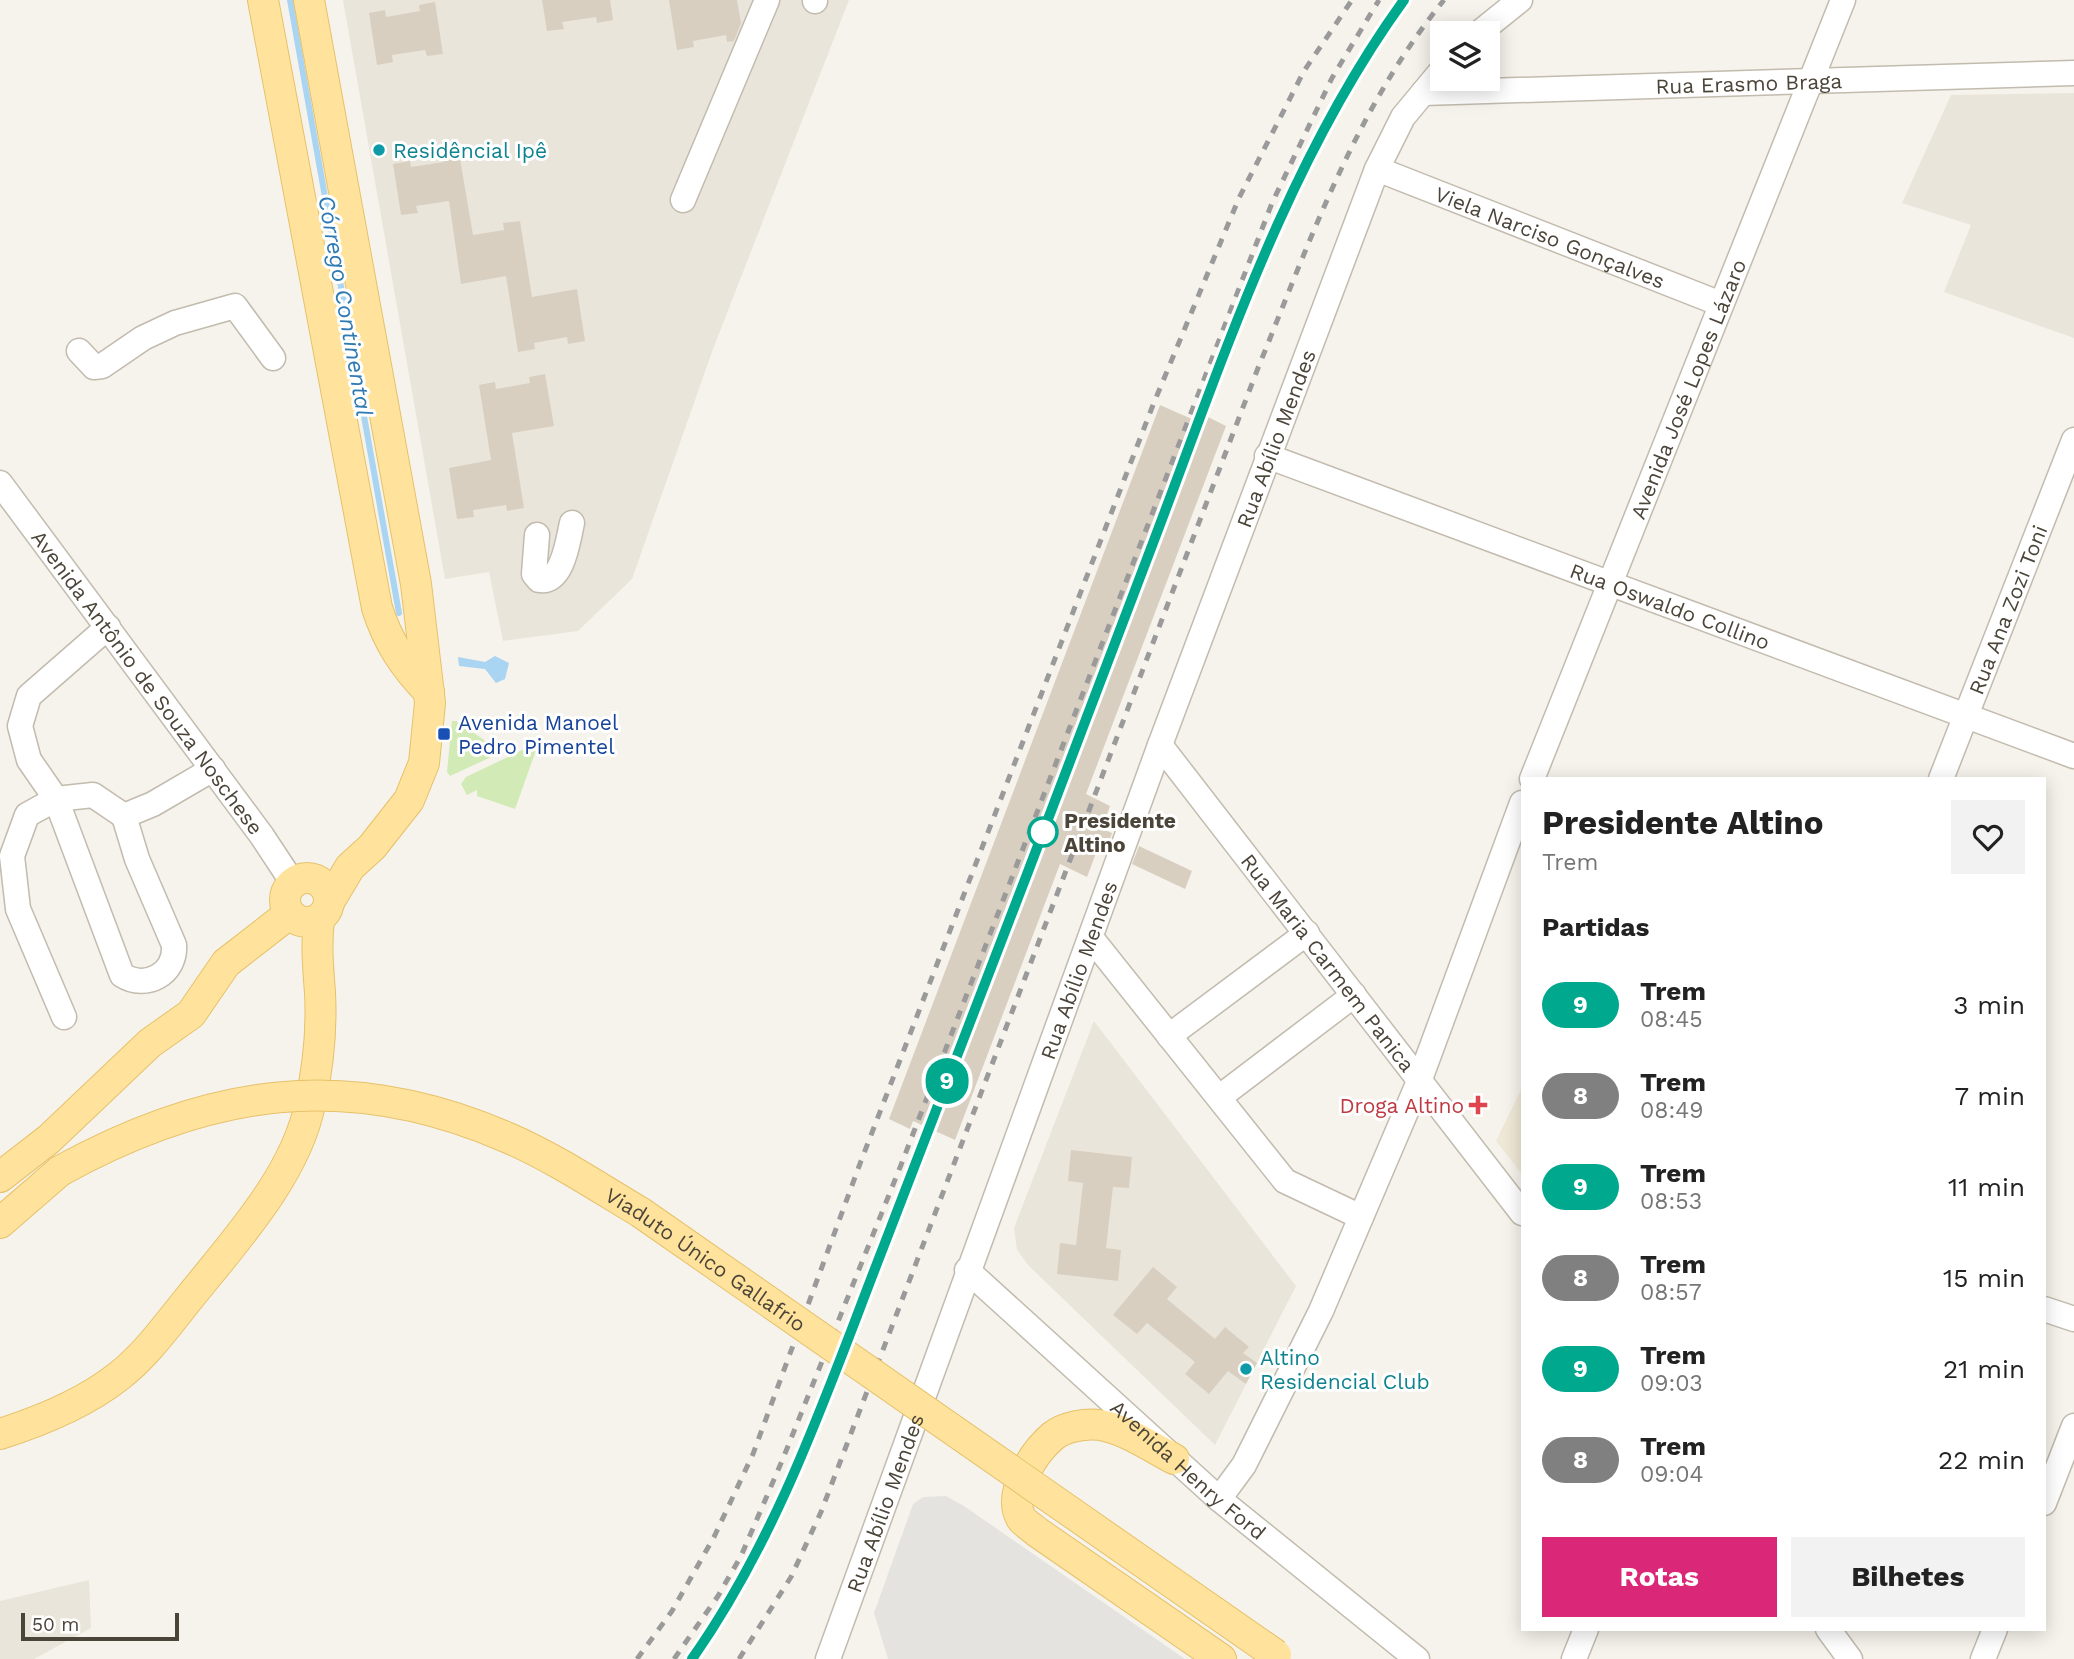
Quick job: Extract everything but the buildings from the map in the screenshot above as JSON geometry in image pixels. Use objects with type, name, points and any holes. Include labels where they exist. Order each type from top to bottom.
[{"type":"main road","points":[[263,0],[377,608],[391,645],[429,692]]},
{"type":"main road","points":[[0,1177],[49,1139],[150,1043],[191,1014],[226,963],[308,903],[350,867],[394,821],[414,789],[424,763],[429,692],[416,584],[309,0]]},
{"type":"main road","points":[[391,645],[424,653]]},
{"type":"main road","points":[[0,1434],[30,1424],[83,1399],[119,1377],[147,1351],[249,1225],[279,1179],[310,1108],[318,1056],[320,994],[308,903]]},
{"type":"main road","name":"Viaduto Único Gallafrio","points":[[0,1223],[60,1171],[112,1142],[191,1113],[275,1096],[356,1097],[404,1103],[488,1130],[566,1168],[640,1212],[1279,1657]]},
{"type":"main road","points":[[1174,1459],[1123,1433],[1100,1425],[1083,1425],[1052,1437],[1027,1470],[1017,1500],[1021,1518],[1037,1532],[1221,1659]]},
{"type":"street","points":[[683,200],[767,0]]},
{"type":"street","points":[[1494,21],[1520,0]]},
{"type":"street","name":"Avenida José Lopes Lázaro","points":[[1533,777],[1843,0]]},
{"type":"street","name":"Rua Erasmo Braga","points":[[1423,93],[2074,73]]},
{"type":"street","name":"Rua Abílio Mendes","points":[[828,1659],[880,1523],[967,1270],[1092,939],[1160,745],[1267,456],[1377,169],[1403,117],[1430,85]]},
{"type":"street","name":"Viela Narciso Gonçalves","points":[[1377,169],[1721,304]]},
{"type":"street","points":[[79,351],[94,367],[102,366],[154,333],[234,306],[273,358]]},
{"type":"street","name":"Rua Ana Zozi Toni","points":[[1942,777],[2074,440]]},
{"type":"street","name":"Rua Oswaldo Collino","points":[[1267,456],[2074,756]]},
{"type":"street","name":"Avenida Antônio de Souza Noschese","points":[[0,483],[8,510],[108,627],[308,903]]},
{"type":"street","points":[[537,535],[534,574],[544,582],[554,576],[560,565],[572,523]]},
{"type":"street","points":[[64,1017],[18,909],[12,856],[27,815],[56,799],[93,795],[124,816],[137,859],[174,944],[175,960],[169,970],[145,981],[132,981],[122,975],[56,799],[29,760],[20,726],[29,696],[108,627]]},
{"type":"street","name":"Rua Maria Carmem Panica","points":[[1160,745],[1521,1212]]},
{"type":"street","points":[[124,816],[153,804],[213,769]]},
{"type":"street","points":[[1219,1499],[1250,1453],[1321,1311],[1420,1079],[1521,806]]},
{"type":"street","points":[[1169,1036],[1307,933]]},
{"type":"street","points":[[1092,939],[1221,1096],[1285,1181],[1361,1217]]},
{"type":"street","points":[[1221,1096],[1354,995]]},
{"type":"street","name":"Avenida Henry Ford","points":[[967,1270],[1219,1499],[1417,1659]]},
{"type":"street","points":[[2046,1309],[2074,1320]]},
{"type":"street","points":[[2046,1498],[2074,1426]]},
{"type":"street","points":[[1574,1659],[1586,1631]]},
{"type":"street","points":[[1829,1631],[1850,1659]]},
{"type":"street","points":[[1983,1659],[1994,1631]]},
{"type":"street","points":[[838,1633],[851,1659]]},
{"type":"shaded area","points":[[343,0],[849,0],[713,349],[632,579],[578,631],[503,641],[489,572],[445,579]]},
{"type":"shaded area","points":[[2074,93],[2074,338],[1944,292],[1971,225],[1902,203],[1951,95]]},
{"type":"shaded area","points":[[1094,1021],[1296,1286],[1215,1445],[1029,1266],[1017,1250],[1014,1228]]},
{"type":"shaded area","points":[[1521,1090],[1521,1173],[1496,1141]]},
{"type":"shaded area","points":[[946,1496],[1185,1659],[888,1659],[874,1613],[913,1504],[923,1497]]},
{"type":"shaded area","points":[[89,1580],[91,1628],[34,1659],[0,1659],[0,1601]]},
{"type":"green space","points":[[452,721],[456,721],[502,752],[450,776],[447,772]]},
{"type":"green space","points":[[539,742],[515,809],[477,796],[477,790],[467,795],[461,784],[466,777]]},
{"type":"water","points":[[495,656],[509,663],[505,679],[496,683],[485,669],[459,666],[458,657],[485,662]]},
{"type":"waterway","name":"Córrego Continental","points":[[290,0],[399,613]]},
{"type":"railway","points":[[637,1659],[672,1611],[714,1537],[753,1454],[861,1161],[1153,405],[1239,198],[1304,71],[1352,0]]},
{"type":"railway","points":[[674,1659],[718,1596],[741,1556],[782,1461],[901,1165],[1272,203],[1332,78],[1379,0]]},
{"type":"railway","points":[[692,1659],[751,1562],[777,1511],[822,1407],[1261,263],[1325,127],[1404,0]]},
{"type":"railway","points":[[739,1659],[791,1577],[821,1512],[1258,368],[1316,224],[1360,130],[1385,85],[1444,0]]},
{"type":"train","name":"9","points":[[692,1659],[737,1591],[757,1555],[780,1507],[830,1385],[1205,409],[1273,241],[1323,132],[1372,45],[1404,0]]},
{"type":"place","name":"Residêncial Ipê","points":[[379,150]]},
{"type":"place","name":"Avenida Manoel Pedro Pimentel","points":[[444,734]]},
{"type":"place","name":"Presidente Altino","points":[[1043,832]]},
{"type":"place","name":"Droga Altino","points":[[1478,1105]]},
{"type":"place","name":"Altino Residencial Club","points":[[1246,1369]]}]
